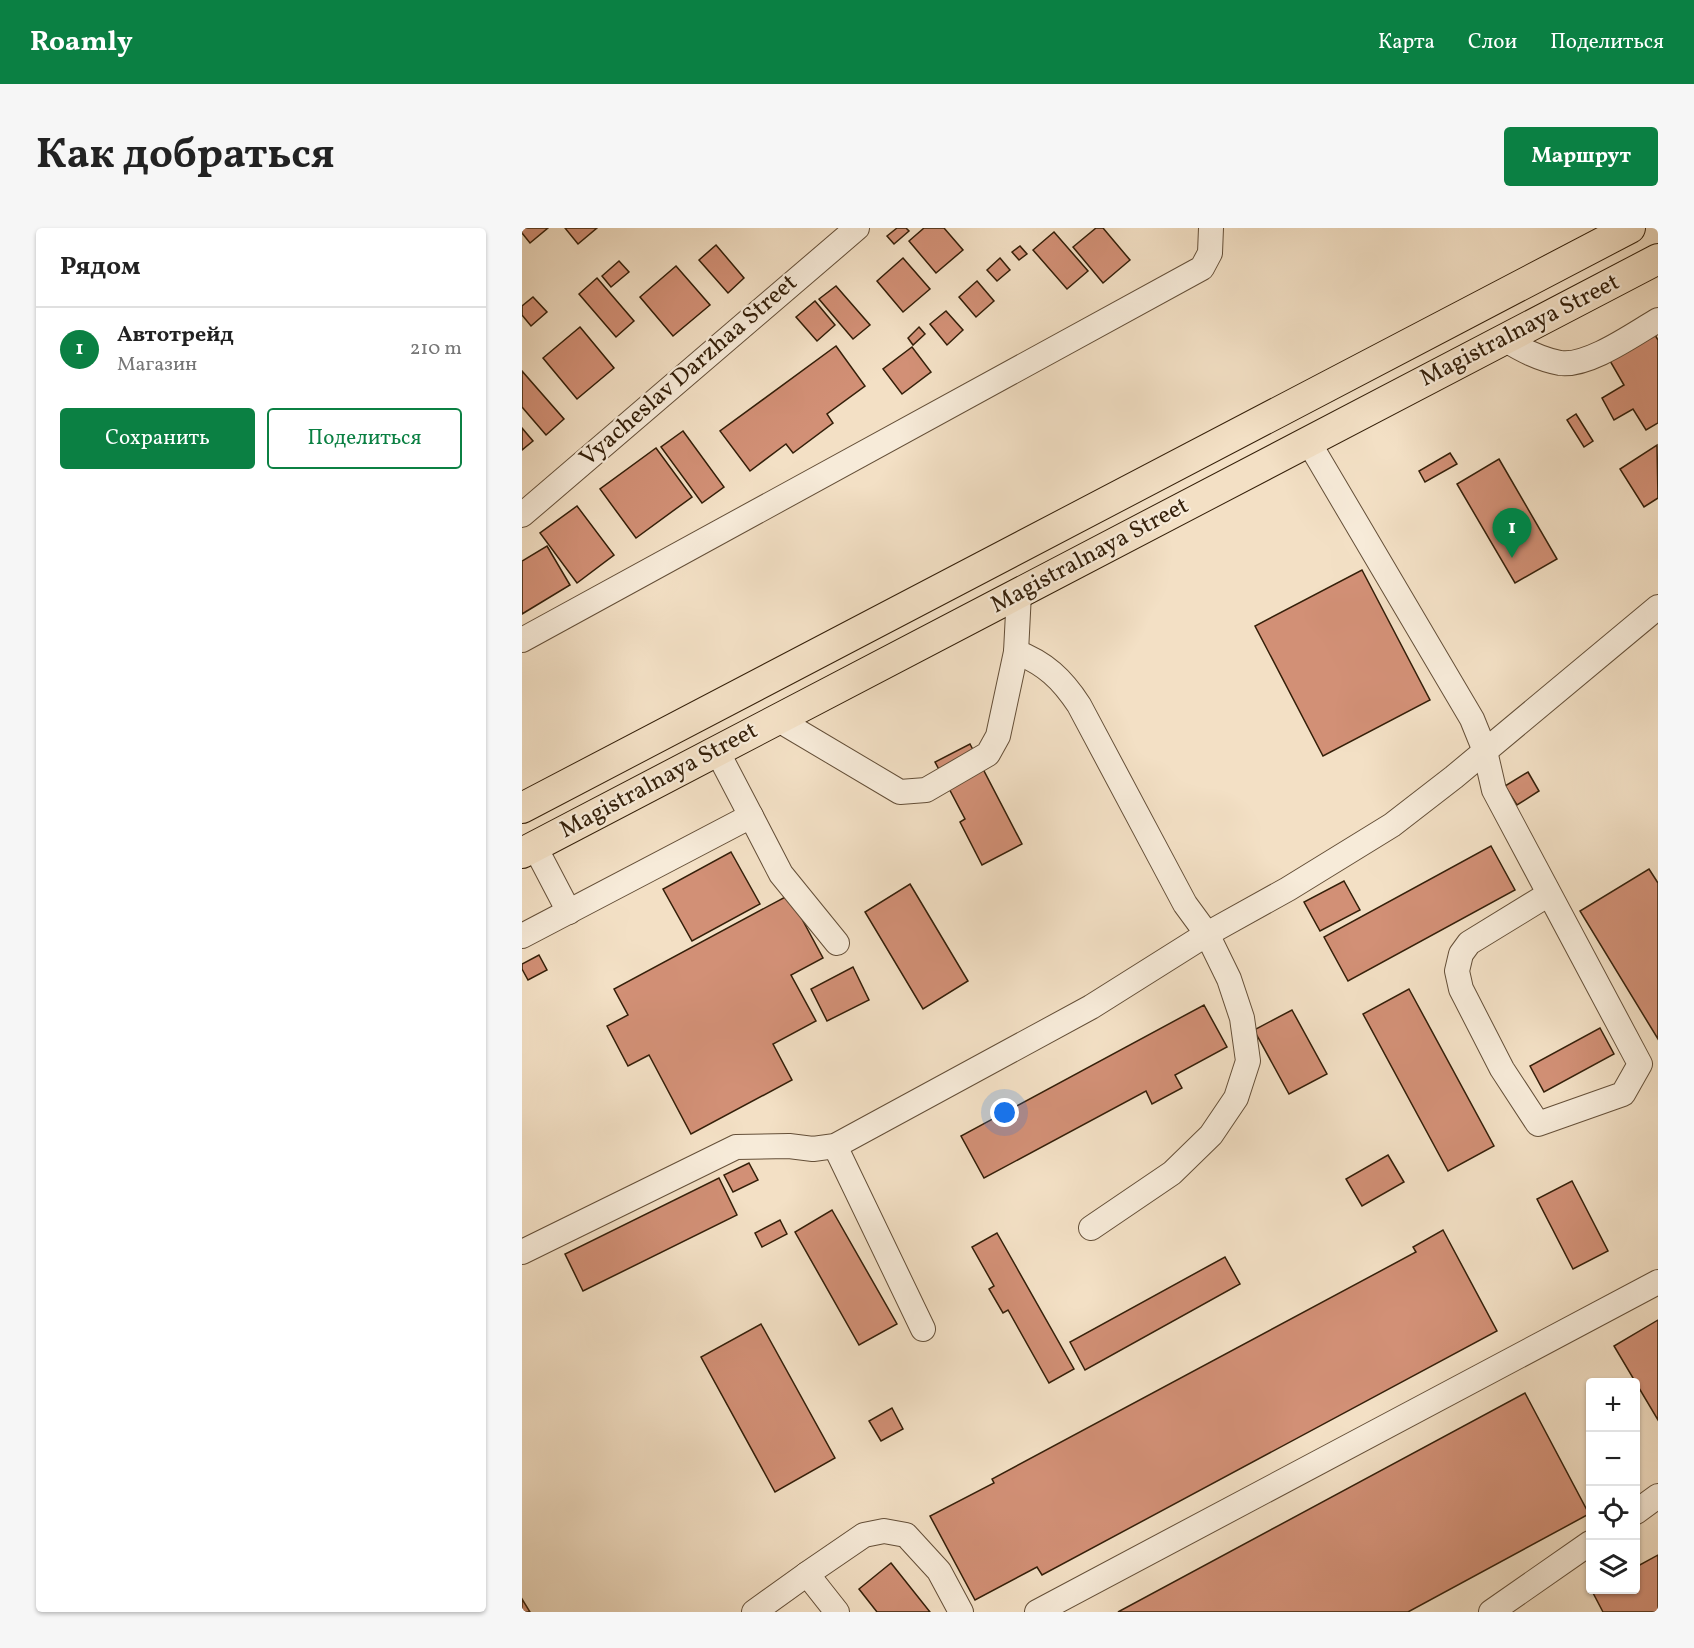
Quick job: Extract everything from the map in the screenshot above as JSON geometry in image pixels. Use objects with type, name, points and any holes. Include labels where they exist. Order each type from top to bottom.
[{"type":"main road","name":"Magistralnaya Street","points":[[522,808],[1630,228]]},
{"type":"main road","name":"Magistralnaya Street","points":[[528,850],[1658,260]]},
{"type":"street","name":"Vyacheslav Darzhaa Street","points":[[522,515],[857,228]]},
{"type":"street","points":[[522,640],[1202,268],[1210,253],[1211,228]]},
{"type":"street","points":[[1503,339],[1531,355],[1562,363],[1594,357],[1658,320]]},
{"type":"street","points":[[1308,441],[1472,719],[1485,751],[1494,790],[1640,1064],[1623,1094],[1538,1124],[1502,1069],[1461,989],[1457,971],[1461,954],[1469,944],[1549,894]]},
{"type":"street","points":[[777,719],[900,792],[926,790],[988,754],[998,735],[1016,652],[1019,593]]},
{"type":"street","points":[[522,1252],[736,1147],[789,1146],[813,1149],[835,1146],[1091,1007],[1207,934],[1288,889],[1392,825],[1658,607]]},
{"type":"street","points":[[1016,652],[1050,669],[1067,686],[1079,705],[1185,904],[1207,934],[1228,979],[1242,1018],[1248,1061],[1236,1098],[1211,1135],[1172,1173],[1091,1228]]},
{"type":"street","points":[[717,751],[781,874],[837,943]]},
{"type":"street","points":[[522,936],[751,816]]},
{"type":"street","points":[[528,850],[569,912]]},
{"type":"street","points":[[835,1146],[923,1329]]},
{"type":"street","points":[[1037,1612],[1658,1282]]},
{"type":"street","points":[[1640,1509],[1658,1496]]},
{"type":"street","points":[[754,1612],[864,1535],[884,1531],[906,1535],[939,1571],[961,1612]]},
{"type":"street","points":[[1491,1612],[1586,1546]]},
{"type":"street","points":[[807,1574],[837,1612]]},
{"type":"building","points":[[522,228],[548,228],[530,243],[522,233]]},
{"type":"building","points":[[565,228],[597,228],[578,244]]},
{"type":"building","points":[[897,228],[906,228],[909,231],[894,244],[887,236]]},
{"type":"building","points":[[924,228],[944,228],[963,250],[936,273],[909,241]]},
{"type":"building","points":[[1096,228],[1103,228],[1130,260],[1103,283],[1073,247]]},
{"type":"building","points":[[1054,232],[1088,271],[1067,289],[1033,250]]},
{"type":"building","points":[[716,245],[744,278],[728,293],[699,260]]},
{"type":"building","points":[[1020,246],[1027,254],[1019,260],[1012,252]]},
{"type":"building","points":[[903,258],[930,289],[903,312],[877,281]]},
{"type":"building","points":[[1000,258],[1010,270],[997,281],[987,270]]},
{"type":"building","points":[[619,261],[629,272],[611,287],[602,276]]},
{"type":"building","points":[[676,266],[710,305],[673,336],[640,297]]},
{"type":"building","points":[[597,278],[634,321],[616,337],[579,294]]},
{"type":"building","points":[[977,281],[994,301],[976,317],[959,297]]},
{"type":"building","points":[[836,286],[870,325],[853,339],[819,299]]},
{"type":"building","points":[[533,297],[547,312],[531,326],[522,315],[522,306]]},
{"type":"building","points":[[815,301],[835,325],[817,341],[796,317]]},
{"type":"building","points":[[946,311],[963,330],[947,345],[930,324]]},
{"type":"building","points":[[580,327],[614,368],[577,399],[543,358]]},
{"type":"building","points":[[919,327],[925,334],[913,345],[908,338]]},
{"type":"building","points":[[1651,328],[1658,340],[1658,423],[1646,430],[1633,409],[1614,420],[1602,398],[1624,385],[1606,354]]},
{"type":"building","points":[[836,346],[865,386],[827,414],[833,423],[793,453],[786,444],[750,471],[720,431]]},
{"type":"building","points":[[912,347],[931,372],[902,394],[883,369]]},
{"type":"building","points":[[522,371],[564,419],[546,435],[522,407]]},
{"type":"building","points":[[1576,414],[1593,441],[1584,447],[1567,420]]},
{"type":"building","points":[[522,428],[533,441],[522,450]]},
{"type":"building","points":[[683,431],[724,487],[702,503],[661,447]]},
{"type":"building","points":[[1657,445],[1658,498],[1644,507],[1620,469]]},
{"type":"building","points":[[656,448],[692,497],[636,538],[600,489]]},
{"type":"building","points":[[1450,453],[1457,464],[1425,482],[1419,471]]},
{"type":"building","points":[[1499,459],[1557,559],[1515,583],[1457,484]]},
{"type":"building","points":[[577,506],[614,555],[577,583],[540,533]]},
{"type":"building","points":[[547,546],[570,585],[522,614],[522,561]]},
{"type":"building","points":[[1362,570],[1430,700],[1323,756],[1255,626]]},
{"type":"building","points":[[970,744],[1022,844],[982,865],[960,822],[965,819],[935,762]]},
{"type":"building","points":[[1528,772],[1539,791],[1517,805],[1505,786]]},
{"type":"building","points":[[1491,846],[1515,890],[1348,981],[1324,937]]},
{"type":"building","points":[[731,852],[760,904],[692,941],[663,889]]},
{"type":"building","points":[[1649,869],[1658,883],[1658,1039],[1580,911]]},
{"type":"building","points":[[1344,881],[1360,910],[1320,931],[1304,902]]},
{"type":"building","points":[[910,884],[968,981],[923,1009],[865,912]]},
{"type":"building","points":[[789,895],[823,958],[791,975],[816,1021],[773,1044],[792,1080],[691,1134],[649,1055],[628,1066],[607,1026],[628,1015],[614,989]]},
{"type":"building","points":[[539,955],[547,970],[528,980],[522,964]]},
{"type":"building","points":[[853,967],[869,1000],[827,1021],[811,989]]},
{"type":"building","points":[[1409,989],[1494,1146],[1448,1171],[1363,1014]]},
{"type":"building","points":[[1204,1005],[1227,1047],[1175,1075],[1182,1088],[1152,1104],[1146,1091],[984,1178],[961,1136]]},
{"type":"building","points":[[1292,1010],[1327,1074],[1289,1094],[1254,1030]]},
{"type":"building","points":[[1600,1028],[1614,1054],[1544,1092],[1530,1066]]},
{"type":"building","points":[[1388,1155],[1404,1182],[1362,1206],[1346,1179]]},
{"type":"building","points":[[749,1163],[758,1180],[733,1192],[724,1175]]},
{"type":"building","points":[[719,1178],[737,1215],[583,1291],[565,1254]]},
{"type":"building","points":[[1572,1181],[1608,1251],[1573,1269],[1537,1199]]},
{"type":"building","points":[[832,1210],[897,1324],[859,1345],[795,1232]]},
{"type":"building","points":[[780,1220],[787,1234],[762,1247],[755,1233]]},
{"type":"building","points":[[1443,1230],[1497,1331],[1042,1575],[1037,1567],[975,1600],[930,1516],[994,1483],[992,1479],[1416,1252],[1413,1247]]},
{"type":"building","points":[[997,1233],[1074,1369],[1049,1383],[1008,1310],[1003,1313],[989,1289],[994,1286],[972,1247]]},
{"type":"building","points":[[1225,1257],[1240,1284],[1085,1370],[1070,1342]]},
{"type":"building","points":[[1658,1320],[1658,1420],[1640,1390],[1640,1378],[1633,1378],[1614,1346]]},
{"type":"building","points":[[761,1324],[835,1458],[775,1492],[701,1357]]},
{"type":"building","points":[[1525,1393],[1586,1508],[1586,1516],[1408,1612],[1118,1612]]},
{"type":"building","points":[[892,1408],[903,1429],[881,1441],[869,1421]]},
{"type":"building","points":[[1658,1555],[1658,1612],[1603,1612],[1594,1594],[1640,1594],[1640,1565]]},
{"type":"building","points":[[891,1563],[930,1612],[877,1612],[859,1589]]},
{"type":"building","points":[[522,1599],[530,1612],[522,1612]]},
{"type":"place","name":"Автотрейд","points":[[1512,558]]}]
